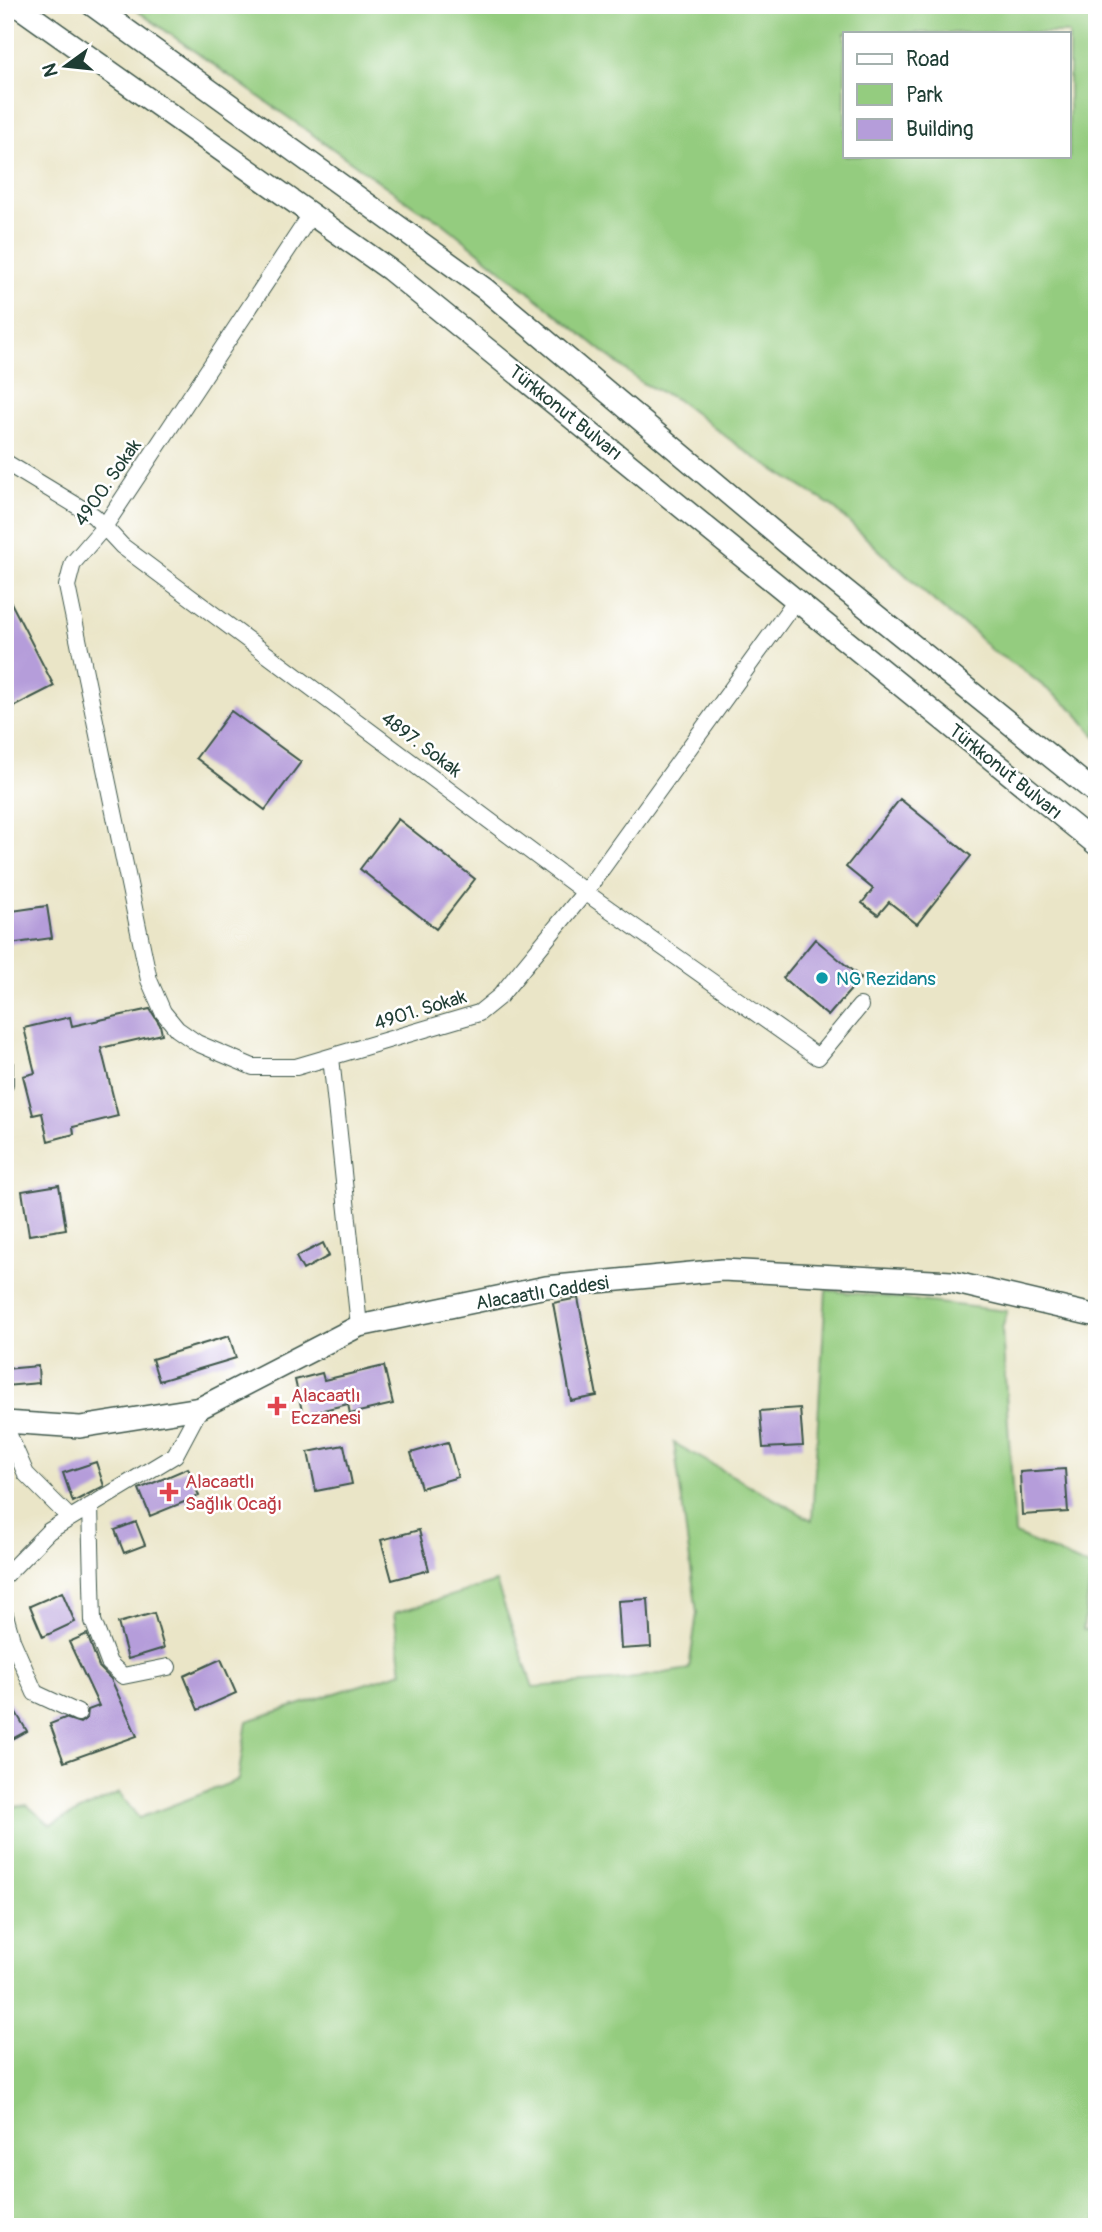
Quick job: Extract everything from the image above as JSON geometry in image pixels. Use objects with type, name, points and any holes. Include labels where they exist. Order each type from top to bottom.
[{"type":"street","name":"Türkkonut Bulvarı","points":[[16,5],[312,213],[445,313],[1097,845]]},
{"type":"street","name":"Türkkonut Bulvarı","points":[[92,5],[485,289],[788,544],[1097,794]]},
{"type":"street","name":"4900. Sokak","points":[[114,810],[67,586],[73,563],[104,527],[312,213]]},
{"type":"street","name":"4897. Sokak","points":[[5,462],[94,516],[122,546],[585,892],[818,1057],[860,1006]]},
{"type":"street","name":"4901. Sokak","points":[[114,810],[149,980],[155,997],[177,1029],[197,1043],[253,1067],[296,1067],[479,1013],[500,996],[585,892],[796,600]]},
{"type":"street","points":[[331,1057],[359,1326]]},
{"type":"street","points":[[5,1060],[5,1085]]},
{"type":"street","name":"Alacaatlı Caddesi","points":[[5,1424],[79,1427],[200,1408],[359,1326],[546,1287],[722,1270],[953,1282],[1097,1316]]},
{"type":"street","points":[[5,1576],[13,1560],[49,1531],[175,1455],[200,1408]]},
{"type":"street","points":[[5,1424],[26,1474],[70,1518]]},
{"type":"street","points":[[90,1506],[93,1621],[109,1663],[123,1676],[168,1667]]},
{"type":"street","points":[[5,1615],[12,1640],[35,1693],[78,1713]]},
{"type":"green space","points":[[129,5],[1097,5],[1097,738],[1075,711],[1019,667],[992,651],[970,628],[957,621],[926,594],[832,506],[752,456],[676,399],[642,383],[439,220],[418,209]]},
{"type":"green space","points":[[826,1290],[1007,1311],[1002,1329],[1015,1534],[1092,1568],[1083,1630],[1097,1632],[1097,2227],[5,2227],[5,1808],[27,1805],[50,1825],[119,1793],[139,1818],[238,1780],[247,1721],[402,1672],[394,1613],[496,1582],[533,1687],[622,1680],[689,1669],[697,1613],[674,1443],[812,1520]]},
{"type":"building","points":[[5,591],[54,686],[5,711]]},
{"type":"building","points":[[231,711],[301,762],[265,810],[196,758]]},
{"type":"building","points":[[900,799],[971,856],[917,924],[889,902],[878,915],[862,903],[873,889],[846,867]]},
{"type":"building","points":[[398,819],[475,879],[436,929],[360,869]]},
{"type":"building","points":[[47,906],[52,938],[9,944],[5,912]]},
{"type":"building","name":"NG Rezidans","points":[[815,939],[861,978],[828,1016],[783,978]]},
{"type":"building","points":[[150,1009],[162,1034],[101,1048],[118,1116],[73,1127],[74,1134],[48,1141],[42,1113],[33,1115],[23,1076],[35,1073],[24,1028],[70,1017],[72,1026]]},
{"type":"building","points":[[59,1185],[66,1229],[29,1235],[22,1191]]},
{"type":"building","points":[[323,1243],[329,1256],[303,1270],[296,1257]]},
{"type":"building","points":[[578,1298],[597,1396],[571,1401],[553,1303]]},
{"type":"building","points":[[229,1336],[236,1358],[159,1381],[152,1359]]},
{"type":"building","points":[[38,1366],[39,1383],[5,1386],[5,1369]]},
{"type":"building","points":[[384,1366],[393,1404],[350,1414],[348,1404],[303,1415],[295,1380],[322,1373],[324,1380]]},
{"type":"building","points":[[800,1408],[803,1446],[763,1448],[760,1411]]},
{"type":"building","points":[[448,1442],[458,1477],[421,1488],[411,1453]]},
{"type":"building","points":[[344,1445],[352,1484],[316,1491],[308,1452]]},
{"type":"building","points":[[96,1462],[104,1486],[73,1502],[63,1473]]},
{"type":"building","name":"Alacaatlı Sağlık Ocağı","points":[[188,1468],[199,1496],[150,1516],[139,1489]]},
{"type":"building","points":[[1065,1469],[1068,1512],[1022,1515],[1020,1472]]},
{"type":"building","points":[[136,1522],[145,1545],[124,1553],[115,1530]]},
{"type":"building","points":[[419,1530],[429,1570],[392,1580],[381,1540]]},
{"type":"building","points":[[62,1592],[75,1622],[43,1637],[30,1606]]},
{"type":"building","points":[[648,1599],[651,1647],[621,1649],[618,1601]]},
{"type":"building","points":[[154,1613],[164,1648],[128,1659],[118,1623]]},
{"type":"building","points":[[87,1634],[99,1667],[111,1679],[137,1736],[64,1762],[50,1724],[65,1718],[80,1723],[87,1718],[88,1710],[99,1706],[69,1642]]},
{"type":"building","points":[[221,1659],[236,1693],[198,1710],[184,1676]]},
{"type":"building","points":[[5,1694],[27,1731],[5,1743]]},
{"type":"place","name":"NG Rezidans","points":[[822,978]]},
{"type":"place","name":"Alacaatlı Eczanesi","points":[[277,1406]]},
{"type":"place","name":"Alacaatlı Sağlık Ocağı","points":[[169,1492]]}]
